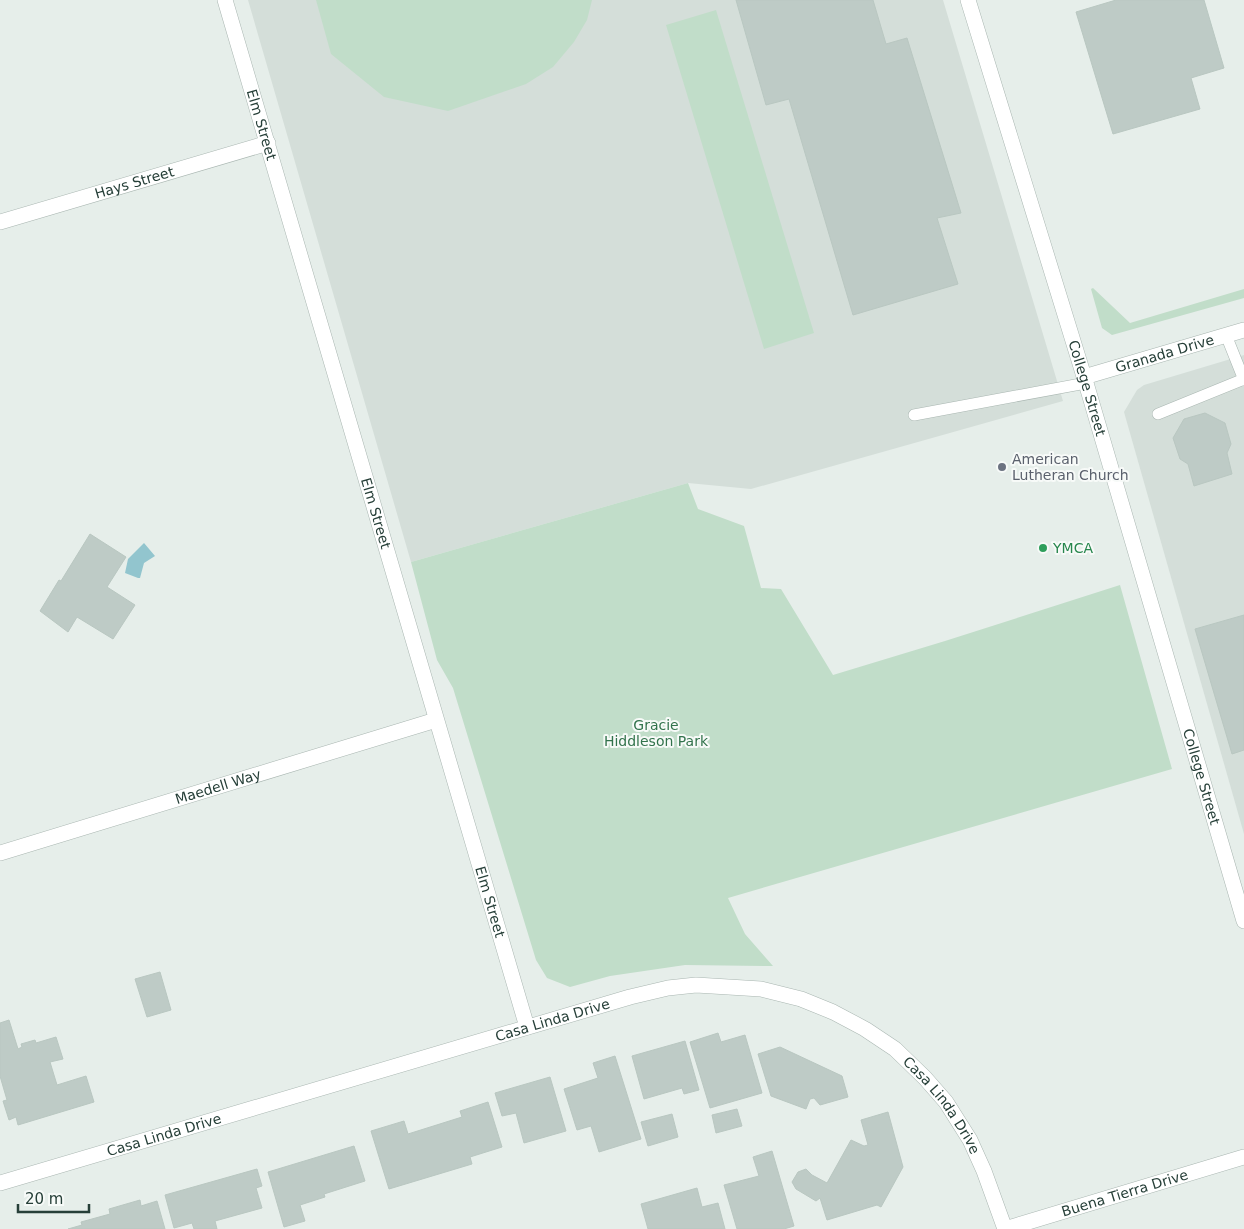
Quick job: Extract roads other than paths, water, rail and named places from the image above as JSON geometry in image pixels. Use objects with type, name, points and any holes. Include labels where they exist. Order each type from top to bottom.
[{"type":"street","name":"Elm Street","points":[[225,0],[527,1027]]},
{"type":"street","name":"College Street","points":[[968,0],[1085,380],[1244,921]]},
{"type":"street","name":"Hays Street","points":[[0,222],[268,143]]},
{"type":"street","name":"Granada Drive","points":[[1085,380],[1244,330]]},
{"type":"street","name":"Maedell Way","points":[[0,853],[436,720]]},
{"type":"street","name":"Casa Linda Drive","points":[[0,1183],[630,997],[668,988],[696,986],[761,989],[801,999],[833,1012],[865,1029],[895,1049],[925,1078],[946,1102],[970,1140],[984,1171],[1005,1229]]},
{"type":"street","name":"Buena Tierra Drive","points":[[1005,1229],[1244,1157]]},
{"type":"lane","points":[[1158,414],[1244,380],[1226,335]]},
{"type":"lane","points":[[914,415],[1085,380]]},
{"type":"water","points":[[144,543],[155,556],[144,563],[140,578],[125,573],[128,559]]},
{"type":"place","name":"American Lutheran Church","points":[[1002,467]]},
{"type":"place","name":"YMCA","points":[[1043,548]]},
{"type":"park label","name":"Gracie Hiddleson Park","points":[[656,734]]}]
